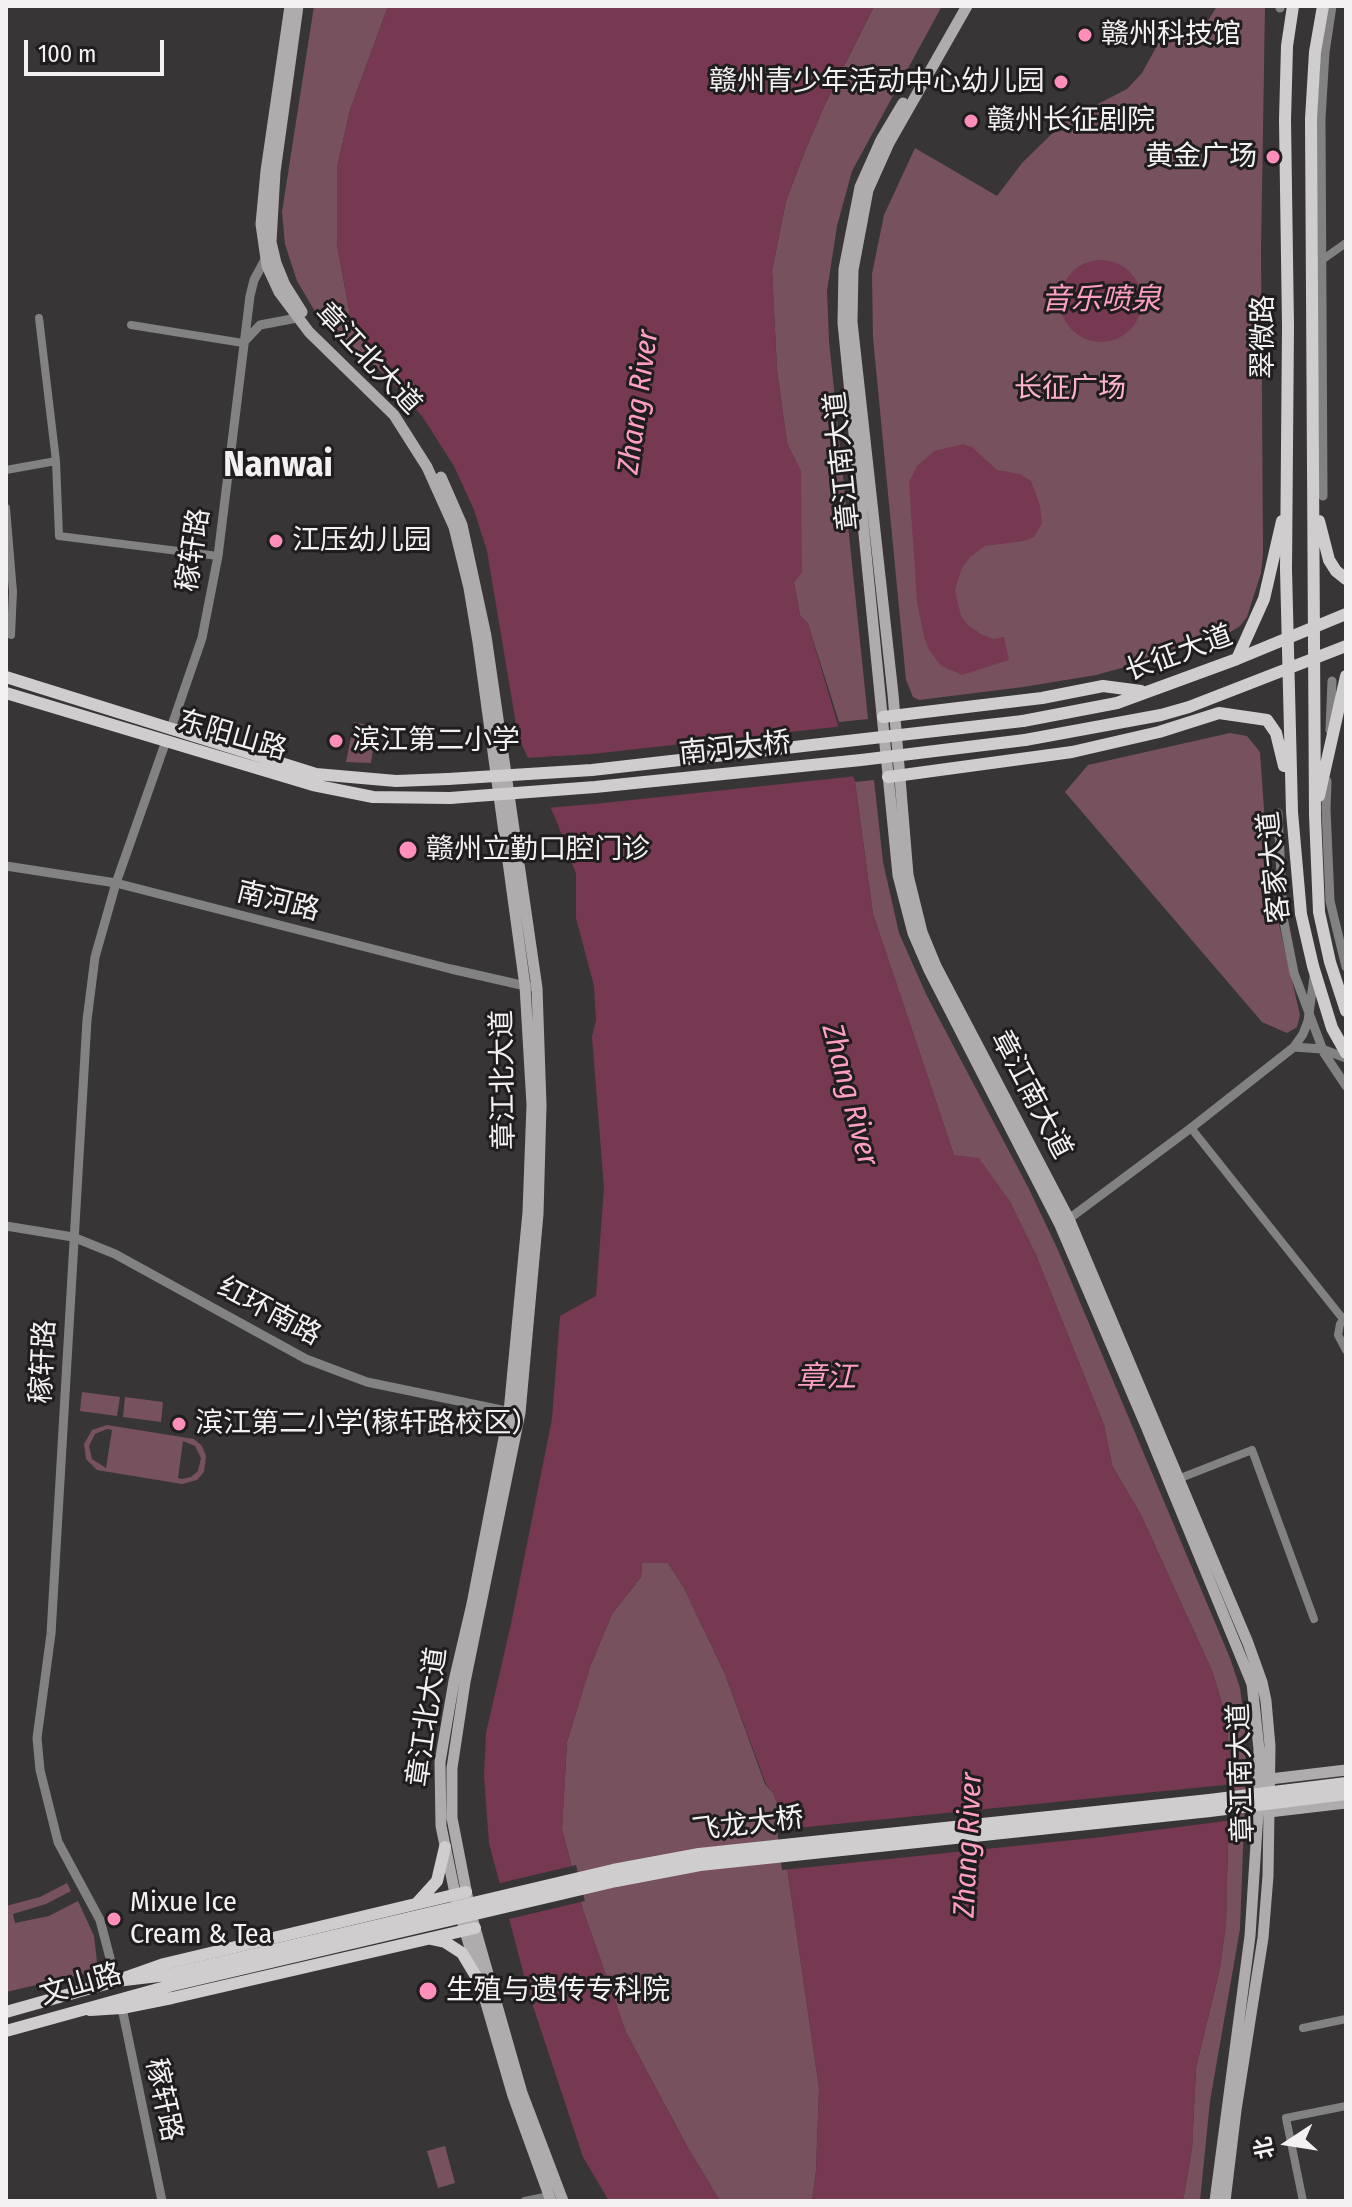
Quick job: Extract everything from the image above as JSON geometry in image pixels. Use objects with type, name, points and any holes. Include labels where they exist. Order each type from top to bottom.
[{"type":"main road","name":"章江北大道","points":[[298,6],[275,172],[269,255],[315,329],[400,412],[434,463],[462,525],[486,636],[531,987],[532,1105],[528,1212],[514,1413],[452,1768],[452,1818],[461,1893]]},
{"type":"main road","name":"章江南大道","points":[[894,776],[883,717],[843,323],[844,269],[860,187],[881,140],[959,6]]},
{"type":"main road","name":"章江南大道","points":[[967,6],[889,143],[868,190],[853,270],[852,322],[894,776],[898,875],[913,933],[959,1030],[1064,1222],[1178,1479],[1262,1682],[1268,1721],[1270,1779],[1263,1938],[1225,2201]]},
{"type":"main road","name":"翠微路","points":[[1315,627],[1317,263],[1312,106],[1315,52],[1323,6]]},
{"type":"main road","name":"翠微路","points":[[1284,7],[1287,46],[1287,669]]},
{"type":"main road","name":"章江北大道","points":[[288,10],[261,224],[279,292],[297,318],[394,415],[427,467],[454,527],[469,588],[531,987]]},
{"type":"main road","points":[[1318,497],[1329,560],[1346,579]]},
{"type":"main road","points":[[1237,659],[1264,599],[1287,503]]},
{"type":"main road","name":"长征大道","points":[[1023,721],[1101,707],[1237,659],[1346,614]]},
{"type":"main road","name":"客家大道","points":[[1315,627],[1315,815],[1319,912],[1330,962],[1346,1011]]},
{"type":"main road","name":"长征大道","points":[[1025,740],[1161,715],[1346,646]]},
{"type":"main road","name":"客家大道","points":[[1287,669],[1292,812],[1301,914],[1314,971],[1332,1028],[1346,1055]]},
{"type":"main road","points":[[1315,815],[1346,676]]},
{"type":"main road","name":"东阳山路","points":[[6,677],[316,774],[396,781],[448,779]]},
{"type":"main road","points":[[883,717],[1042,698],[1103,686],[1144,691]]},
{"type":"main road","name":"东阳山路","points":[[6,693],[313,785],[373,797],[450,798]]},
{"type":"main road","points":[[1184,724],[1206,700]]},
{"type":"main road","points":[[894,776],[1054,755],[1150,734],[1219,713],[1267,720],[1278,739],[1292,812]]},
{"type":"main road","name":"南河大桥","points":[[448,779],[592,770],[1023,721]]},
{"type":"main road","points":[[1109,724],[1150,734]]},
{"type":"main road","name":"南河大桥","points":[[450,798],[595,787],[1025,740]]},
{"type":"main road","name":"章江南大道","points":[[1064,1222],[1239,1648],[1255,1702],[1259,1749],[1258,1813],[1250,1936],[1215,2201]]},
{"type":"main road","name":"章江北大道","points":[[514,1413],[443,1741],[439,1782],[445,1847],[522,2093],[563,2201]]},
{"type":"main road","points":[[1270,1779],[1346,1770]]},
{"type":"main road","name":"飞龙大桥","points":[[168,1980],[613,1870],[699,1854],[1346,1783]]},
{"type":"main road","name":"飞龙大桥","points":[[168,1980],[700,1865],[1346,1794]]},
{"type":"main road","points":[[1269,1812],[1346,1803]]},
{"type":"main road","points":[[416,1904],[437,1881],[445,1847]]},
{"type":"main road","points":[[116,1981],[164,1964],[461,1893]]},
{"type":"main road","name":"章江北大道","points":[[470,1929],[477,1978],[513,2096],[550,2198]]},
{"type":"main road","points":[[90,2010],[122,2008],[470,1929]]},
{"type":"main road","points":[[428,1939],[445,1942],[462,1953],[477,1978]]},
{"type":"main road","name":"文山路","points":[[6,2012],[116,1981],[168,1980]]},
{"type":"main road","name":"文山路","points":[[6,2031],[90,2010],[168,1980]]},
{"type":"street","points":[[1317,263],[1321,119],[1325,52],[1332,6]]},
{"type":"street","points":[[1317,263],[1346,243]]},
{"type":"street","name":"稼轩路","points":[[171,728],[202,638],[218,556],[243,343],[254,280],[269,255]]},
{"type":"street","points":[[39,318],[56,461],[59,536],[218,556]]},
{"type":"street","points":[[131,325],[243,343],[260,325],[297,318]]},
{"type":"street","points":[[6,470],[56,461]]},
{"type":"street","points":[[6,508],[11,635]]},
{"type":"street","points":[[1332,681],[1326,809],[1330,901],[1346,967]]},
{"type":"street","name":"稼轩路","points":[[116,1981],[100,1920],[58,1842],[40,1770],[37,1738],[51,1634],[87,1020],[95,957],[116,883],[166,741]]},
{"type":"street","points":[[1278,813],[1283,917],[1294,973],[1323,1050],[1346,1086]]},
{"type":"street","name":"南河路","points":[[6,866],[116,883],[531,987]]},
{"type":"street","points":[[1064,1222],[1294,1047],[1309,1017],[1314,971]]},
{"type":"street","points":[[1294,1047],[1346,1055]]},
{"type":"street","points":[[1191,1128],[1345,1318],[1338,1335],[1346,1350]]},
{"type":"street","name":"红环南路","points":[[6,1226],[73,1237],[147,1270],[306,1359],[367,1382],[514,1413]]},
{"type":"street","points":[[1178,1479],[1252,1450],[1314,1619]]},
{"type":"street","name":"稼轩路","points":[[122,2008],[162,2201]]},
{"type":"street","points":[[1303,2028],[1346,2019]]},
{"type":"street","points":[[1303,2201],[1286,2118],[1346,2106]]},
{"type":"street","points":[[525,2201],[550,2198]]},
{"type":"green space","points":[[314,6],[388,6],[350,110],[337,168],[337,245],[351,320],[386,376],[316,313],[297,281],[285,244],[282,212]]},
{"type":"green space","points":[[874,6],[942,6],[852,171],[837,226],[827,291],[829,341],[868,719],[839,722],[808,624],[800,615],[794,583],[787,442],[777,370],[772,271],[786,201],[805,151]]},
{"type":"green space","name":"长征广场","points":[[1217,6],[1265,6],[1261,250],[1263,554],[1261,573],[1247,617],[1229,633],[1096,675],[919,700],[913,697],[906,680],[873,338],[872,274],[884,215],[915,148],[997,196],[1022,163],[1065,121],[1127,89],[1142,73],[1164,33],[1177,39],[1203,29]]},
{"type":"green space","points":[[354,722],[376,727],[371,763],[346,762]]},
{"type":"green space","points":[[1230,733],[1247,736],[1260,752],[1269,881],[1300,1015],[1297,1027],[1287,1033],[1262,1022],[1065,792],[1088,765]]},
{"type":"green space","points":[[874,780],[883,862],[899,933],[926,994],[1058,1250],[1240,1688],[1246,1768],[1240,1929],[1210,2101],[1200,2201],[1183,2201],[1192,2149],[1196,2068],[1220,1968],[1226,1924],[1230,1755],[1225,1714],[1213,1673],[1142,1517],[1112,1465],[1104,1425],[1036,1255],[1009,1200],[954,1155],[873,914],[855,782]]},
{"type":"green space","points":[[82,1392],[120,1397],[117,1416],[80,1411]]},
{"type":"green space","points":[[125,1397],[163,1402],[161,1422],[123,1417]]},
{"type":"green space","points":[[107,1425],[194,1439],[202,1446],[206,1456],[204,1472],[197,1480],[182,1484],[97,1470],[86,1459],[84,1444],[92,1430]],"holes":[[[112,1430],[106,1468],[92,1459],[89,1446],[95,1434]],[[183,1441],[195,1446],[201,1458],[198,1471],[182,1479],[178,1478]]]},
{"type":"green space","points":[[642,1563],[668,1563],[684,1588],[725,1674],[765,1784],[778,1805],[819,2088],[812,2201],[720,2201],[626,2032],[583,1910],[562,1829],[567,1742],[590,1667],[612,1614],[641,1577]]},
{"type":"green space","points":[[67,1883],[71,1891],[46,1904],[13,1914],[15,1923],[49,1916],[78,1901],[94,1936],[97,1962],[94,1968],[84,1974],[6,1992],[6,1906],[40,1897]]},
{"type":"green space","points":[[445,2146],[455,2183],[438,2188],[427,2151]]},
{"type":"water","name":"章江","points":[[388,6],[874,6],[805,151],[786,201],[772,271],[777,370],[787,442],[801,471],[802,572],[794,583],[800,615],[808,624],[855,782],[873,914],[954,1155],[979,1158],[1009,1200],[1036,1255],[1104,1425],[1112,1465],[1142,1517],[1213,1673],[1225,1714],[1230,1755],[1226,1924],[1220,1968],[1196,2068],[1192,2149],[1183,2201],[812,2201],[819,2088],[778,1805],[766,1784],[725,1674],[684,1588],[668,1563],[642,1563],[641,1577],[612,1614],[590,1667],[567,1742],[562,1829],[583,1910],[626,2032],[720,2201],[609,2201],[583,2157],[529,1994],[489,1843],[484,1776],[486,1733],[552,1419],[560,1316],[596,1296],[604,1188],[592,1037],[596,1020],[594,986],[576,918],[576,874],[557,822],[518,736],[487,551],[474,510],[454,466],[422,416],[386,376],[351,320],[337,245],[337,168],[350,110]]},
{"type":"water","name":"音乐喷泉","points":[[1093,260],[1109,260],[1124,267],[1135,278],[1142,301],[1139,317],[1130,330],[1109,342],[1093,342],[1078,335],[1067,324],[1060,309],[1060,293],[1067,278],[1078,267]]},
{"type":"water","points":[[963,444],[972,447],[997,470],[1020,474],[1031,481],[1040,505],[1042,523],[1034,537],[985,546],[970,557],[962,568],[955,590],[961,616],[981,634],[993,639],[1004,637],[1009,660],[962,675],[941,666],[924,637],[917,602],[909,482],[917,466],[934,451]]},
{"type":"pier","points":[[844,726],[857,776],[594,804],[546,808],[524,758],[592,754]]},
{"type":"pier","points":[[1234,1784],[1233,1820],[1102,1837],[782,1870],[777,1830]]},
{"type":"pier","points":[[576,1865],[585,1901],[505,1920],[496,1884]]},
{"type":"place","name":"赣州科技馆","points":[[1085,35]]},
{"type":"place","name":"赣州青少年活动中心幼儿园","points":[[1061,82]]},
{"type":"place","name":"赣州长征剧院","points":[[971,121]]},
{"type":"place","name":"黄金广场","points":[[1273,157]]},
{"type":"place","name":"江压幼儿园","points":[[276,541]]},
{"type":"place","name":"滨江第二小学","points":[[336,741]]},
{"type":"place","name":"赣州立勤口腔门诊","points":[[408,850]]},
{"type":"place","name":"滨江第二小学(稼轩路校区）","points":[[179,1424]]},
{"type":"place","name":"Mixue Ice Cream & Tea","points":[[114,1919]]},
{"type":"place","name":"生殖与遗传专科院","points":[[428,1991]]},
{"type":"district","name":"Nanwai","points":[[278,466]]},
{"type":"water label","name":"Zhang River","points":[[639,402]]},
{"type":"water label","name":"Zhang River","points":[[849,1095]]},
{"type":"water label","name":"Zhang River","points":[[969,1845]]}]
